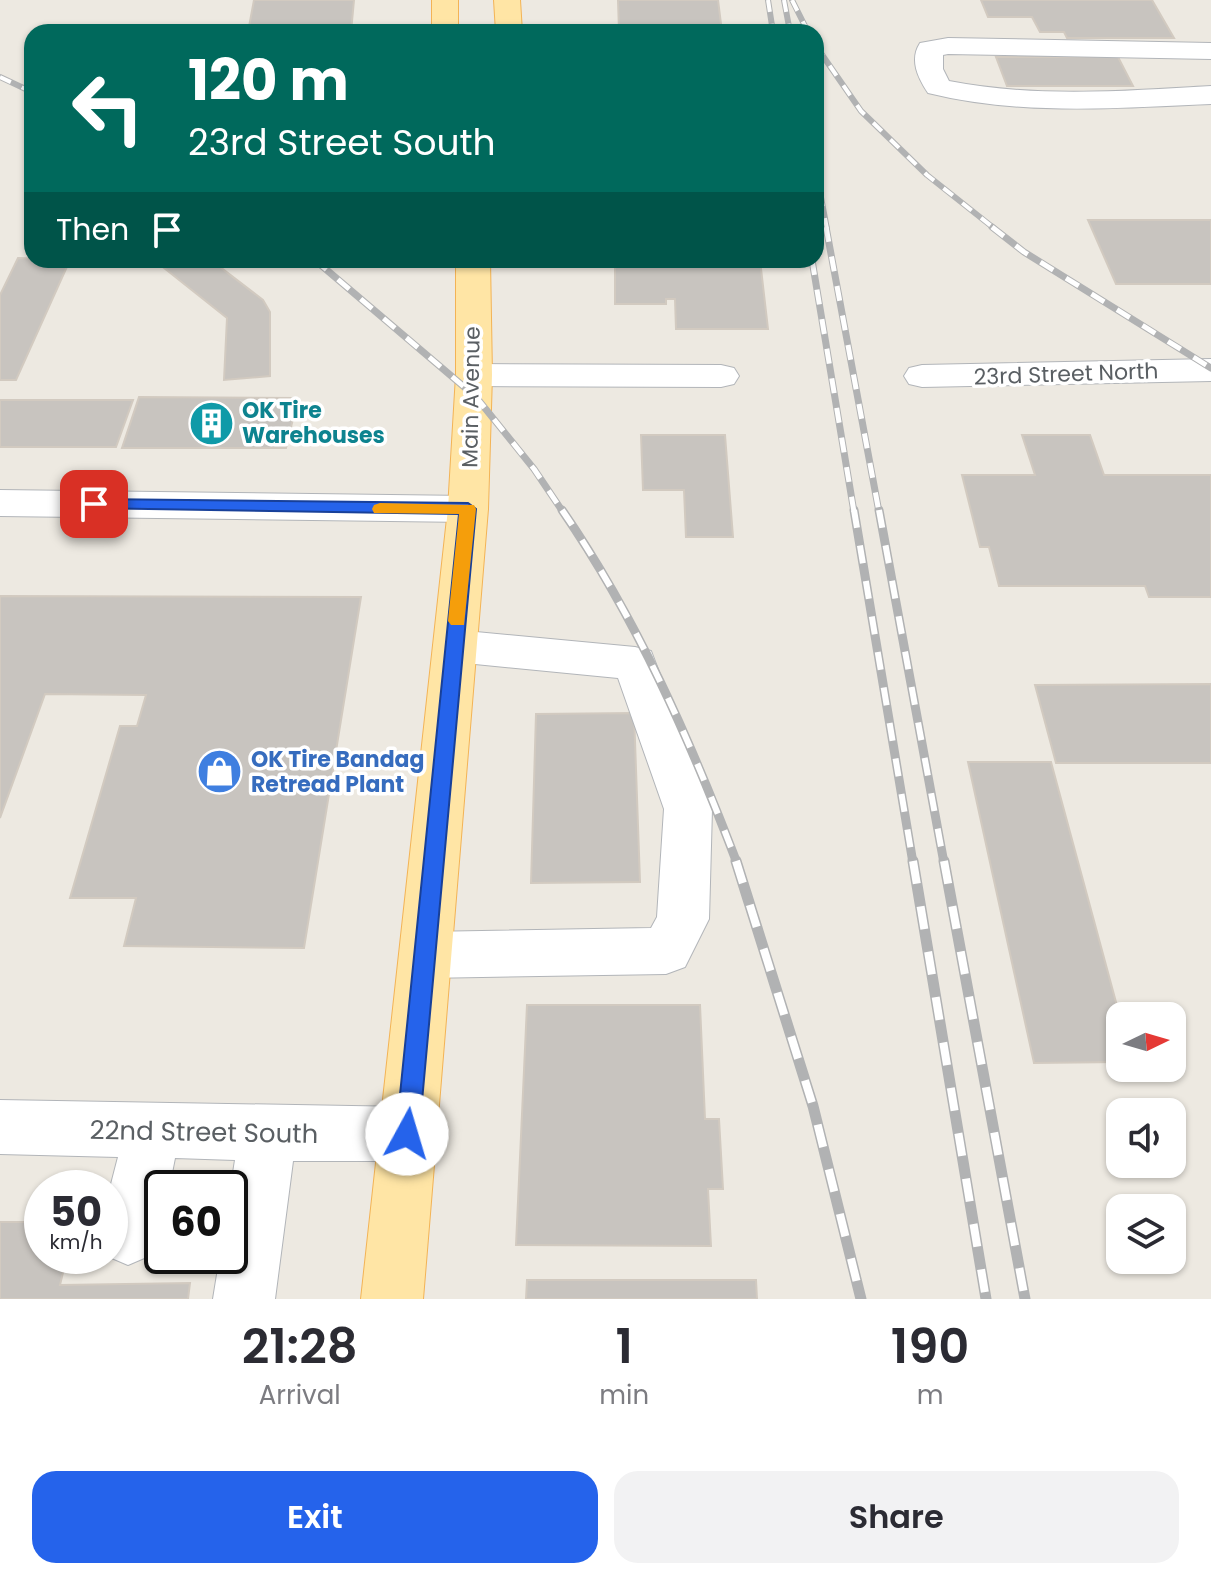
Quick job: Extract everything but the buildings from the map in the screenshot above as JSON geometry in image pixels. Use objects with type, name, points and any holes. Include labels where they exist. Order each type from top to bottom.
[{"type":"main road","points":[[445,0],[445,24]]},
{"type":"main road","points":[[508,2],[509,24]]},
{"type":"main road","name":"Main Avenue","points":[[392,1299],[468,509],[474,375],[473,268]]},
{"type":"street","points":[[1211,51],[948,46],[930,49],[929,69],[938,87],[1036,102],[1211,95]]},
{"type":"street","name":"23rd Street North","points":[[922,376],[1211,370]]},
{"type":"street","points":[[474,375],[721,376]]},
{"type":"street","points":[[0,503],[468,509]]},
{"type":"street","points":[[425,955],[666,951],[683,919],[688,809],[635,663],[455,646]]},
{"type":"street","name":"22nd Street South","points":[[0,1127],[407,1134]]},
{"type":"street","points":[[128,1235],[153,1131]]},
{"type":"street","points":[[244,1299],[268,1133]]},
{"type":"railway","points":[[768,0],[772,24]]},
{"type":"railway","points":[[784,0],[788,24]]},
{"type":"railway","points":[[792,0],[804,24]]},
{"type":"railway","points":[[824,58],[861,111],[927,175],[995,229]]},
{"type":"railway","points":[[0,77],[24,88]]},
{"type":"railway","points":[[824,213],[827,229]]},
{"type":"railway","points":[[826,227],[879,512]]},
{"type":"railway","points":[[992,227],[1024,252],[1211,368]]},
{"type":"railway","points":[[324,268],[476,397],[534,469],[563,512]]},
{"type":"railway","points":[[813,268],[854,512]]},
{"type":"railway","points":[[562,510],[614,594],[660,681],[737,863]]},
{"type":"railway","points":[[854,510],[913,863]]},
{"type":"railway","points":[[879,510],[944,863]]},
{"type":"railway","points":[[736,861],[813,1106],[861,1299]]},
{"type":"railway","points":[[913,861],[986,1299]]},
{"type":"railway","points":[[944,861],[1025,1299]]},
{"type":"slow traffic","points":[[380,509],[468,509],[457,621]]},
{"type":"place","name":"OK Tire Warehouses","points":[[211,423]]},
{"type":"place","name":"OK Tire Bandag Retread Plant","points":[[220,772]]},
{"type":"route","points":[[94,504],[468,509],[407,1134]]}]
